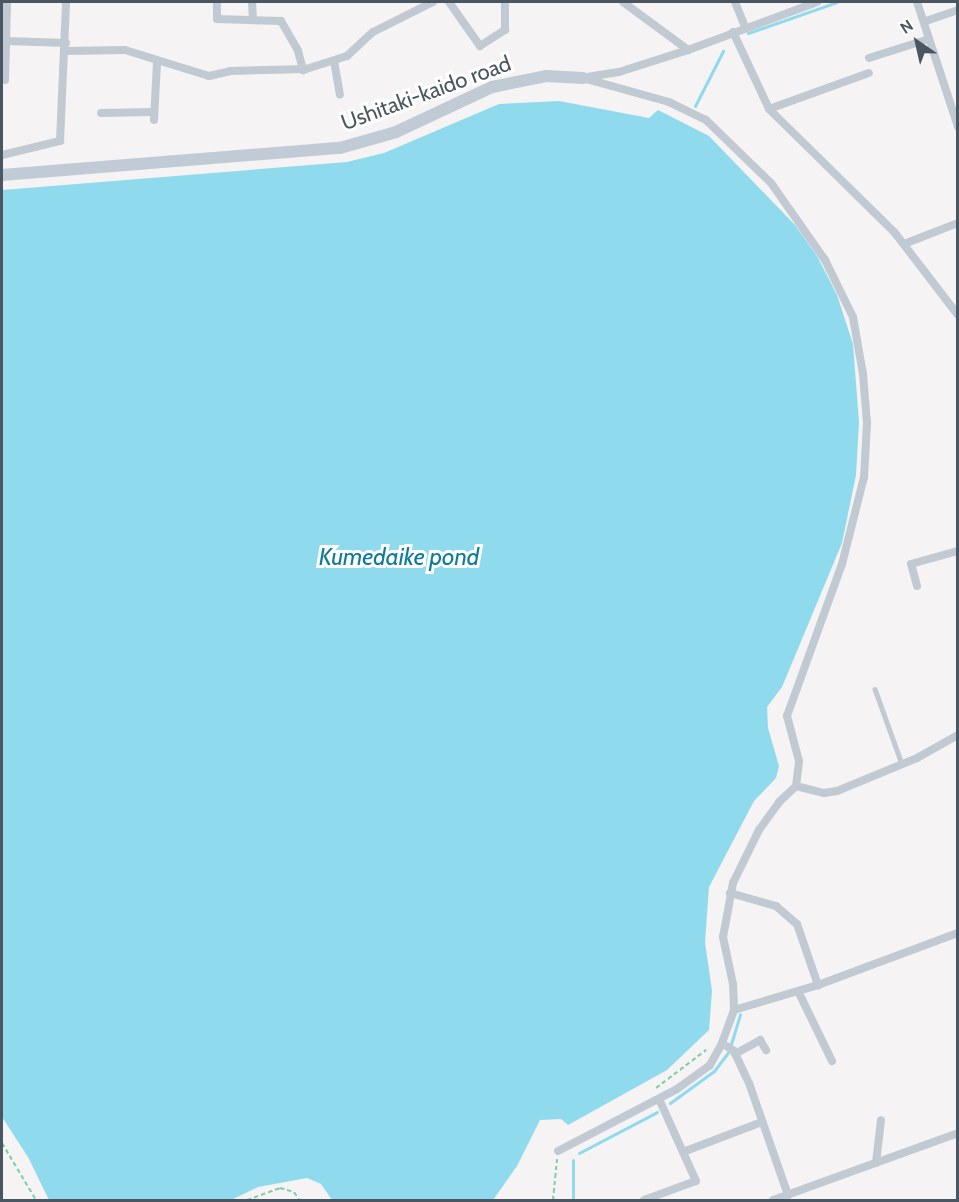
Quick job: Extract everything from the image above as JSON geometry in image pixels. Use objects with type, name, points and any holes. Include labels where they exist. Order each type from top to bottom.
[{"type":"street","points":[[5,80],[4,23],[7,2]]},
{"type":"street","points":[[2,155],[60,141],[66,2]]},
{"type":"street","points":[[217,2],[217,19],[281,21],[298,51],[303,70]]},
{"type":"street","points":[[252,2],[254,19]]},
{"type":"street","points":[[409,2],[417,9]]},
{"type":"street","points":[[6,41],[125,50],[157,63],[209,76],[230,71],[303,70],[347,56],[373,32],[433,2]]},
{"type":"street","points":[[449,2],[480,46],[505,30],[505,2]]},
{"type":"street","points":[[624,2],[688,50]]},
{"type":"street","points":[[735,2],[745,27]]},
{"type":"street","name":"Ushitaki-kaido road","points":[[2,175],[340,148],[396,132],[492,87],[546,76],[584,78],[619,72],[688,50],[817,2]]},
{"type":"street","points":[[917,2],[926,21],[928,39],[955,112],[957,127]]},
{"type":"street","points":[[926,21],[957,10]]},
{"type":"street","points":[[733,32],[769,109],[904,244],[957,315]]},
{"type":"street","points":[[869,58],[928,39]]},
{"type":"street","points":[[334,61],[340,94]]},
{"type":"street","points":[[101,113],[154,116],[157,63]]},
{"type":"street","points":[[769,109],[869,73]]},
{"type":"street","points":[[558,1151],[659,1100],[710,1065],[722,1043],[734,1010],[733,984],[723,937],[730,893],[742,860],[759,830],[779,802],[796,786],[799,761],[787,716],[826,616],[864,477],[864,383],[853,317],[825,260],[792,211],[771,183],[706,120],[669,102],[584,78]]},
{"type":"street","points":[[904,244],[957,223]]},
{"type":"street","points":[[917,586],[911,564],[957,551]]},
{"type":"street","points":[[796,786],[824,793],[837,791],[902,764],[957,735]]},
{"type":"street","points":[[730,893],[776,906],[797,924],[818,985]]},
{"type":"street","points":[[734,1010],[818,985],[957,933]]},
{"type":"street","points":[[798,991],[832,1060]]},
{"type":"street","points":[[735,1054],[760,1040],[766,1050]]},
{"type":"street","points":[[722,1043],[735,1054],[788,1195]]},
{"type":"street","points":[[644,1200],[696,1181],[659,1100]]},
{"type":"street","points":[[876,1163],[881,1120]]},
{"type":"street","points":[[683,1152],[762,1122]]},
{"type":"street","points":[[773,1200],[957,1133]]},
{"type":"lane","points":[[875,689],[902,764]]},
{"type":"path","points":[[651,1091],[708,1049]]},
{"type":"path","points":[[2,1143],[36,1200]]},
{"type":"path","points":[[553,1200],[558,1151]]},
{"type":"path","points":[[247,1200],[280,1188],[294,1192],[299,1200]]},
{"type":"water","name":"Kumedaike pond","points":[[559,101],[649,118],[658,110],[709,136],[795,225],[817,256],[837,295],[853,344],[859,422],[856,475],[842,543],[782,687],[767,707],[768,728],[779,766],[776,778],[754,801],[709,887],[705,942],[712,991],[709,1030],[667,1070],[568,1125],[561,1119],[540,1120],[517,1166],[493,1200],[332,1200],[321,1184],[307,1178],[258,1187],[231,1200],[49,1200],[28,1157],[2,1117],[2,190],[347,162],[384,153],[499,104]]},
{"type":"waterway","points":[[748,33],[837,2]]},
{"type":"waterway","points":[[695,106],[723,51]]},
{"type":"waterway","points":[[731,1044],[740,1014]]},
{"type":"waterway","points":[[670,1103],[714,1071],[729,1051]]},
{"type":"waterway","points":[[579,1153],[657,1112]]},
{"type":"waterway","points":[[573,1160],[573,1200]]}]
